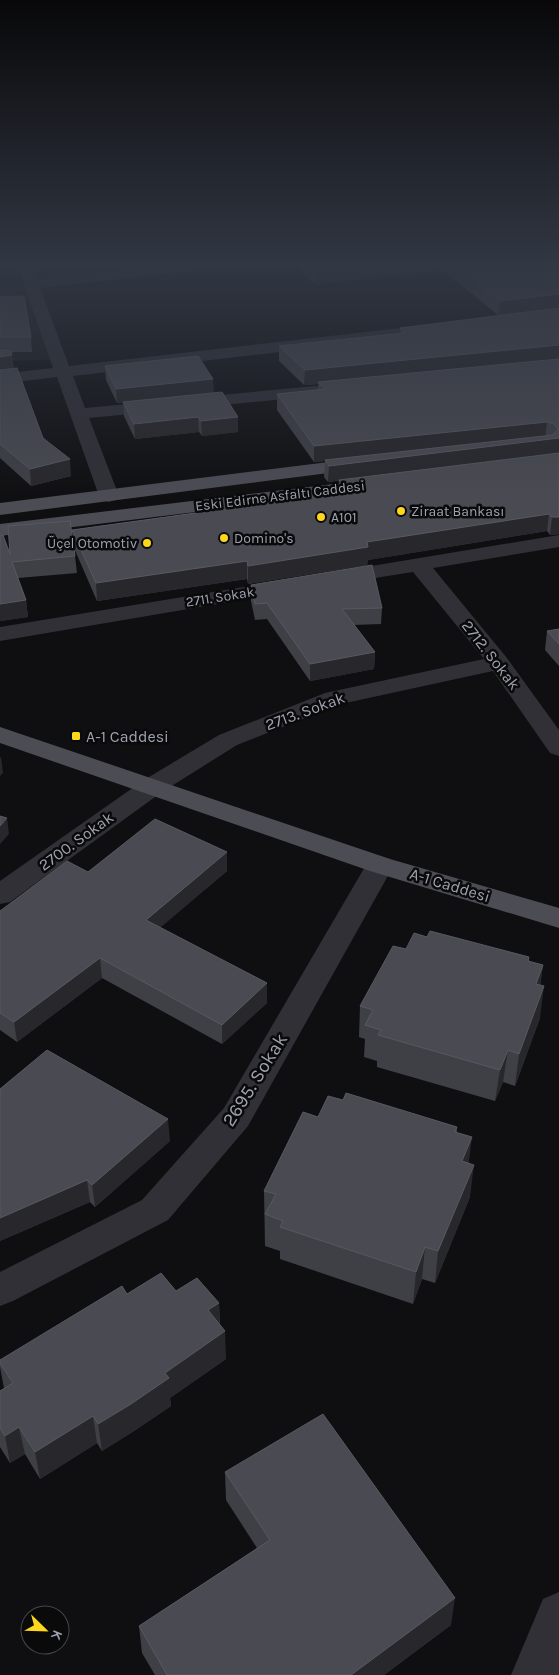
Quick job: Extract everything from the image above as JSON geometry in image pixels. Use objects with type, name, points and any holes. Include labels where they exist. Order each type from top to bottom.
[{"type":"main road","name":"Eski Edirne Asfaltı Caddesi","points":[[0,509],[376,463]]},
{"type":"main road","name":"Eski Edirne Asfaltı Caddesi","points":[[0,530],[391,483]]},
{"type":"main road","name":"A-1 Caddesi","points":[[0,735],[380,865],[559,918]]},
{"type":"street","points":[[54,343],[109,496]]},
{"type":"street","points":[[0,379],[62,365],[285,343]]},
{"type":"street","points":[[39,359],[62,365]]},
{"type":"street","points":[[80,414],[333,389]]},
{"type":"street","name":"2711. Sokak","points":[[0,634],[559,541]]},
{"type":"street","name":"2712. Sokak","points":[[419,564],[499,663],[559,748]]},
{"type":"street","name":"2713. Sokak","points":[[153,786],[228,740],[334,698],[499,663]]},
{"type":"street","name":"2700. Sokak","points":[[0,895],[153,786]]},
{"type":"street","name":"2695. Sokak","points":[[0,1290],[155,1210],[236,1117],[380,865]]},
{"type":"street","points":[[535,1675],[559,1615]]},
{"type":"shaded area","points":[[0,343],[53,343],[58,360],[0,361]]},
{"type":"building","points":[[306,343],[559,343],[559,345],[305,370],[279,346]]},
{"type":"building","points":[[0,350],[11,351],[12,355],[0,357]]},
{"type":"building","points":[[198,356],[213,379],[116,389],[105,366]]},
{"type":"building","points":[[559,359],[559,438],[329,466],[325,460],[553,435],[558,429],[554,424],[547,422],[314,446],[277,394],[326,389],[318,382]]},
{"type":"building","points":[[17,368],[43,438],[70,459],[30,469],[0,444],[0,370]]},
{"type":"building","points":[[222,392],[238,417],[201,421],[198,417],[134,424],[123,402]]},
{"type":"building","points":[[559,453],[559,517],[552,517],[549,514],[367,542],[368,547],[248,566],[247,561],[96,583],[72,530],[348,492],[339,480]]},
{"type":"building","points":[[70,521],[75,556],[12,562],[26,600],[0,604],[0,536],[3,535],[10,554],[8,526]]},
{"type":"building","points":[[372,565],[382,608],[342,609],[375,652],[310,664],[267,603],[255,604],[251,585]]},
{"type":"building","points":[[559,629],[559,644],[547,631]]},
{"type":"building","points":[[0,816],[7,818],[0,826]]},
{"type":"building","points":[[155,819],[227,852],[146,920],[267,983],[222,1025],[100,958],[14,1022],[0,1013],[0,911],[67,861],[88,872]]},
{"type":"building","points":[[430,931],[529,957],[528,961],[543,965],[536,984],[544,986],[519,1054],[508,1050],[500,1070],[378,1035],[381,1030],[365,1025],[373,1010],[360,1006],[393,946],[406,949],[414,933],[427,937]]},
{"type":"building","points":[[47,1050],[168,1119],[92,1185],[87,1180],[0,1218],[0,1089]]},
{"type":"building","points":[[346,1093],[457,1127],[455,1132],[472,1137],[462,1161],[474,1165],[438,1251],[425,1247],[416,1272],[280,1227],[283,1221],[265,1214],[276,1194],[264,1191],[303,1112],[318,1117],[328,1096],[343,1100]]},
{"type":"building","points":[[161,1273],[176,1291],[197,1278],[219,1303],[208,1310],[225,1331],[165,1373],[169,1378],[98,1424],[93,1416],[35,1452],[19,1427],[5,1436],[0,1428],[0,1391],[13,1383],[0,1360],[122,1286],[127,1294]]},
{"type":"building","points":[[323,1414],[455,1598],[351,1675],[167,1675],[139,1626],[270,1540],[225,1472]]},
{"type":"place","name":"Ziraat Bankası","points":[[401,511]]},
{"type":"place","name":"A101","points":[[321,517]]},
{"type":"place","name":"Domino's","points":[[224,538]]},
{"type":"place","name":"Üçel Otomotiv","points":[[147,543]]},
{"type":"place","name":"A-1 Caddesi","points":[[76,736]]}]
